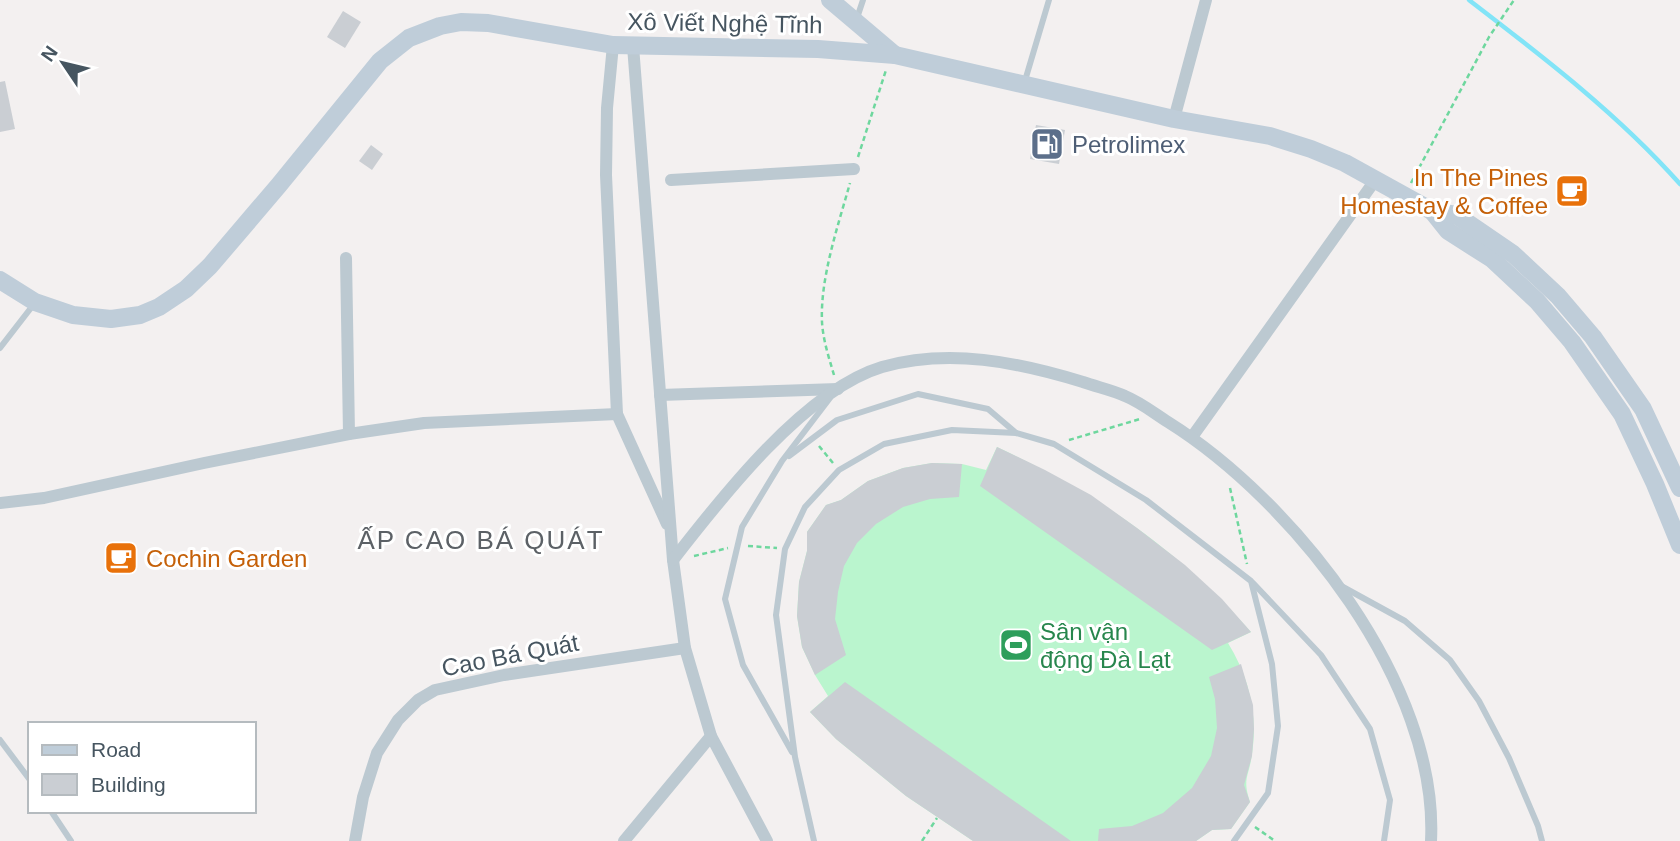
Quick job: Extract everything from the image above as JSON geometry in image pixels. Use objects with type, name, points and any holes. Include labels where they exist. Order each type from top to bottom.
[{"type":"main road","points":[[830,0],[895,55]]},
{"type":"main road","name":"Xô Viết Nghệ Tĩnh","points":[[0,280],[35,302],[73,315],[111,319],[141,315],[159,307],[186,289],[210,266],[279,186],[364,79],[392,51],[424,31],[461,22],[488,23],[613,45],[818,48],[895,55],[1174,119],[1270,136],[1311,149],[1376,179],[1432,211],[1448,231],[1492,260],[1537,301],[1572,342],[1622,414],[1680,545]]},
{"type":"main road","name":"Xô Viết Nghệ Tĩnh","points":[[1432,211],[1456,215],[1513,254],[1558,296],[1593,337],[1643,409],[1680,488]]},
{"type":"street","points":[[1174,119],[1206,0]]},
{"type":"street","points":[[613,45],[607,108],[606,175],[617,414],[671,534]]},
{"type":"street","points":[[633,46],[673,560],[685,648],[711,736],[767,841]]},
{"type":"street","points":[[671,180],[853,169]]},
{"type":"street","points":[[1192,437],[1376,179]]},
{"type":"street","points":[[346,258],[349,434]]},
{"type":"street","points":[[673,560],[707,516],[808,408],[880,368],[919,360],[962,356],[1041,369],[1125,396],[1192,437],[1224,461],[1282,517],[1338,584],[1402,695],[1424,762],[1432,822],[1431,841]]},
{"type":"street","points":[[660,395],[838,389]]},
{"type":"street","points":[[0,503],[44,498],[349,434],[424,423],[617,414]]},
{"type":"street","name":"Cao Bá Quát","points":[[355,841],[363,797],[377,753],[398,720],[418,700],[435,690],[516,673],[685,648]]},
{"type":"street","points":[[624,841],[711,736]]},
{"type":"lane","points":[[856,20],[863,0]]},
{"type":"lane","points":[[1024,86],[1049,0]]},
{"type":"lane","points":[[0,348],[35,302]]},
{"type":"lane","points":[[794,757],[743,665],[725,599],[742,527],[782,461],[838,389]]},
{"type":"lane","points":[[782,461],[837,420],[918,394],[988,409],[1016,433]]},
{"type":"lane","points":[[814,841],[794,757],[776,615],[785,549],[805,507],[839,470],[884,444],[952,430],[1016,433],[1054,444],[1146,500],[1251,581],[1321,655],[1370,730],[1390,800],[1384,841]]},
{"type":"lane","points":[[1234,841],[1268,793],[1278,726],[1272,664],[1251,581]]},
{"type":"lane","points":[[1338,584],[1405,621],[1450,660],[1479,701],[1509,758],[1542,841]]},
{"type":"lane","points":[[0,740],[28,777]]},
{"type":"lane","points":[[52,813],[71,841]]},
{"type":"path","points":[[1405,195],[1489,37],[1514,0]]},
{"type":"path","points":[[838,389],[822,323],[823,295],[853,169],[883,76],[895,55]]},
{"type":"path","points":[[1054,444],[1156,414]]},
{"type":"path","points":[[813,438],[839,470]]},
{"type":"path","points":[[1230,488],[1251,581]]},
{"type":"path","points":[[673,560],[738,546],[785,549]]},
{"type":"path","points":[[922,841],[937,818]]},
{"type":"path","points":[[1248,822],[1275,841]]},
{"type":"green space","name":"Sân vận động Đà Lạt","points":[[997,447],[1069,484],[1134,526],[1194,574],[1251,632],[1228,643],[1246,683],[1254,725],[1246,782],[1250,802],[1231,829],[1212,830],[1196,841],[973,841],[906,796],[836,739],[810,712],[828,696],[802,647],[797,616],[799,582],[807,551],[807,532],[826,505],[841,500],[868,481],[903,468],[932,463],[962,464],[986,470]]},
{"type":"building","points":[[343,11],[361,22],[345,48],[327,37]]},
{"type":"building","points":[[5,81],[15,129],[0,132],[0,82]]},
{"type":"building","name":"Petrolimex","points":[[1036,125],[1065,130],[1059,164],[1030,159]]},
{"type":"building","points":[[371,145],[383,154],[372,170],[359,161]]},
{"type":"building","points":[[997,447],[1091,495],[1137,528],[1185,565],[1222,599],[1251,632],[1212,650],[980,486]]},
{"type":"building","points":[[932,463],[962,464],[959,497],[930,499],[903,507],[876,524],[857,543],[844,566],[835,619],[846,655],[815,675],[802,647],[797,616],[799,582],[807,551],[807,532],[826,505],[841,500],[868,481],[903,468]]},
{"type":"building","points":[[1241,664],[1253,705],[1252,756],[1244,785],[1250,802],[1231,829],[1212,830],[1196,841],[1098,841],[1099,829],[1132,826],[1163,813],[1192,788],[1211,756],[1217,728],[1215,699],[1209,677]]},
{"type":"building","points":[[845,682],[1071,841],[973,841],[906,796],[836,739],[810,712]]},
{"type":"waterway","points":[[1469,0],[1605,110],[1680,184]]},
{"type":"place","name":"Petrolimex","points":[[1047,144]]},
{"type":"place","name":"In The Pines Homestay & Coffee","points":[[1572,191]]},
{"type":"place","name":"Cochin Garden","points":[[121,558]]},
{"type":"place","name":"Sân vận động Đà Lạt","points":[[1016,645]]},
{"type":"district","name":"ẤP CAO BÁ QUÁT","points":[[481,540]]}]
